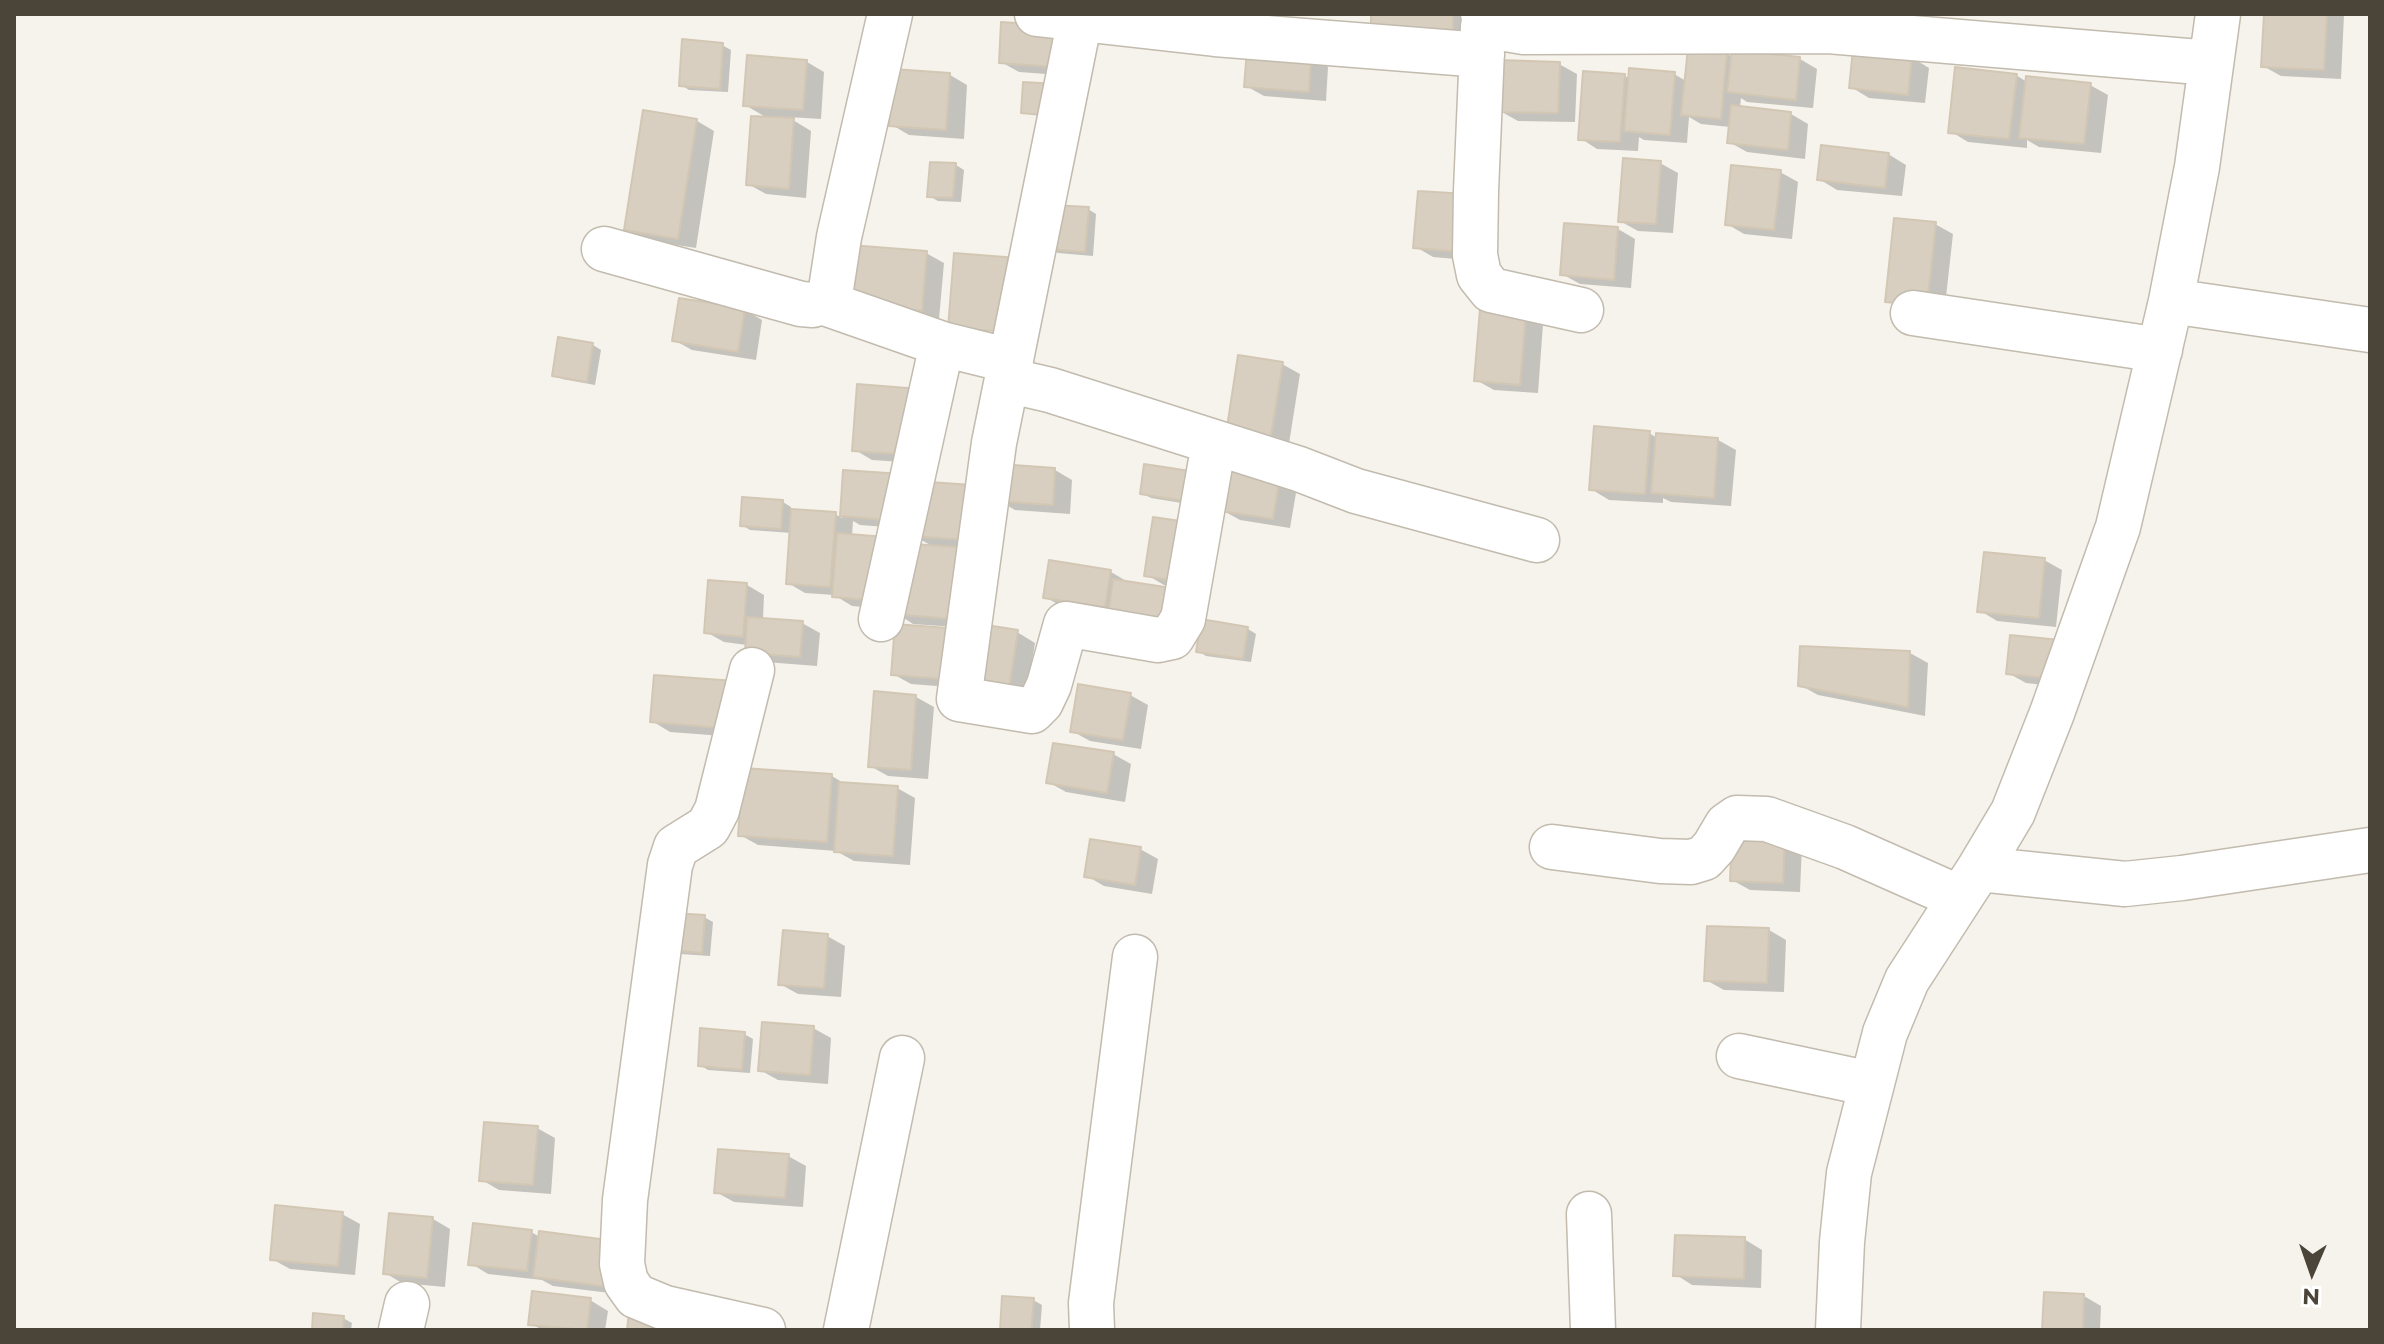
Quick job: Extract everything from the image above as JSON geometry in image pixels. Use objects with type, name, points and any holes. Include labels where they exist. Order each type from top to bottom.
[{"type":"street","points":[[604,249],[801,304],[822,302],[831,289],[839,237],[890,14]]},
{"type":"street","points":[[1037,14],[1215,34],[1483,28],[1524,32],[1828,31],[2211,63]]},
{"type":"street","points":[[1838,1330],[1849,1173],[1885,1033],[1907,980],[2013,812],[2118,527],[2171,301],[2197,167],[2218,14]]},
{"type":"street","points":[[1080,19],[994,443],[959,699],[1032,711],[1041,702],[1049,685],[1066,624],[1158,640],[1172,637],[1183,619],[1214,443]]},
{"type":"street","points":[[1483,28],[1475,255],[1479,275],[1491,290],[1581,310]]},
{"type":"street","points":[[2171,301],[2370,330]]},
{"type":"street","points":[[822,302],[942,344],[1050,390],[1299,469],[1356,491],[1537,540]]},
{"type":"street","points":[[1913,313],[2160,350]]},
{"type":"street","points":[[881,619],[942,344]]},
{"type":"street","points":[[752,670],[717,810],[708,827],[676,847],[670,865],[625,1200],[622,1264],[626,1282],[636,1296],[665,1308],[763,1330]]},
{"type":"street","points":[[1552,847],[1691,862],[1704,858],[1727,825],[1737,818],[1767,819],[1845,847],[1970,884],[2125,884],[2370,850]]},
{"type":"street","points":[[1092,1330],[1091,1303],[1135,957]]},
{"type":"street","points":[[1739,1056],[1871,1084]]},
{"type":"street","points":[[846,1330],[902,1058]]},
{"type":"street","points":[[1589,1214],[1593,1330]]},
{"type":"building","points":[[1371,14],[1453,14],[1453,45],[1371,43]]},
{"type":"building","points":[[2264,14],[2327,14],[2324,70],[2261,67]]},
{"type":"building","points":[[1001,22],[1058,26],[1056,67],[999,63]]},
{"type":"building","points":[[682,39],[723,43],[720,89],[679,86]]},
{"type":"building","points":[[1688,48],[1727,52],[1721,119],[1681,115]]},
{"type":"building","points":[[1853,49],[1912,55],[1908,95],[1849,88]]},
{"type":"building","points":[[1247,50],[1311,54],[1309,92],[1244,87]]},
{"type":"building","points":[[1732,50],[1800,57],[1796,100],[1727,92]]},
{"type":"building","points":[[747,55],[807,60],[803,110],[743,106]]},
{"type":"building","points":[[1499,60],[1560,62],[1558,113],[1498,112]]},
{"type":"building","points":[[1955,67],[2017,74],[2009,139],[1948,133]]},
{"type":"building","points":[[1629,68],[1675,72],[1670,135],[1624,131]]},
{"type":"building","points":[[893,69],[950,73],[946,130],[889,126]]},
{"type":"building","points":[[1583,71],[1625,74],[1620,142],[1578,140]]},
{"type":"building","points":[[2026,76],[2091,83],[2084,144],[2019,138]]},
{"type":"building","points":[[1023,82],[1056,84],[1053,116],[1021,113]]},
{"type":"building","points":[[1731,105],[1791,112],[1788,150],[1727,143]]},
{"type":"building","points":[[643,110],[697,119],[678,239],[624,230]]},
{"type":"building","points":[[751,116],[794,118],[789,189],[746,185]]},
{"type":"building","points":[[1821,145],[1889,153],[1885,188],[1817,180]]},
{"type":"building","points":[[1623,158],[1661,161],[1656,224],[1618,222]]},
{"type":"building","points":[[930,162],[956,163],[953,198],[927,197]]},
{"type":"building","points":[[1731,165],[1781,170],[1774,230],[1725,225]]},
{"type":"building","points":[[1418,191],[1467,194],[1462,252],[1413,248]]},
{"type":"building","points":[[1051,205],[1089,207],[1085,252],[1048,249]]},
{"type":"building","points":[[1894,218],[1936,222],[1927,306],[1885,302]]},
{"type":"building","points":[[1564,223],[1618,227],[1614,280],[1560,275]]},
{"type":"building","points":[[850,245],[927,251],[922,311],[845,305]]},
{"type":"building","points":[[954,253],[1018,258],[1012,332],[948,328]]},
{"type":"building","points":[[679,298],[745,308],[738,352],[672,341]]},
{"type":"building","points":[[1480,309],[1526,312],[1520,385],[1474,381]]},
{"type":"building","points":[[558,337],[593,343],[587,382],[552,376]]},
{"type":"building","points":[[1238,355],[1283,362],[1270,441],[1226,434]]},
{"type":"building","points":[[857,384],[920,389],[915,455],[852,451]]},
{"type":"building","points":[[1594,426],[1650,431],[1645,494],[1589,490]]},
{"type":"building","points":[[1656,433],[1718,438],[1714,498],[1651,493]]},
{"type":"building","points":[[999,464],[1055,468],[1053,505],[996,501]]},
{"type":"building","points":[[1144,464],[1190,471],[1185,501],[1140,494]]},
{"type":"building","points":[[1227,466],[1280,475],[1273,519],[1220,511]]},
{"type":"building","points":[[843,470],[902,474],[899,521],[840,516]]},
{"type":"building","points":[[915,481],[972,485],[968,540],[910,536]]},
{"type":"building","points":[[742,497],[783,500],[781,529],[740,526]]},
{"type":"building","points":[[791,509],[836,512],[830,587],[786,584]]},
{"type":"building","points":[[1153,517],[1187,522],[1177,581],[1144,576]]},
{"type":"building","points":[[837,533],[885,537],[881,601],[832,597]]},
{"type":"building","points":[[899,543],[969,548],[964,620],[894,614]]},
{"type":"building","points":[[1984,552],[2045,558],[2039,618],[1977,612]]},
{"type":"building","points":[[1049,560],[1111,570],[1105,607],[1043,598]]},
{"type":"building","points":[[1113,579],[1171,588],[1166,625],[1108,616]]},
{"type":"building","points":[[708,580],[747,583],[743,637],[704,633]]},
{"type":"building","points":[[747,617],[803,621],[800,657],[745,653]]},
{"type":"building","points":[[1201,619],[1248,627],[1243,659],[1196,652]]},
{"type":"building","points":[[895,624],[960,629],[957,680],[891,675]]},
{"type":"building","points":[[980,624],[1018,630],[1009,688],[970,682]]},
{"type":"building","points":[[2010,635],[2060,640],[2055,679],[2006,674]]},
{"type":"building","points":[[1800,646],[1910,651],[1908,707],[1798,686]]},
{"type":"building","points":[[654,675],[735,681],[732,729],[650,722]]},
{"type":"building","points":[[1078,684],[1131,693],[1123,740],[1070,732]]},
{"type":"building","points":[[874,691],[916,695],[911,770],[868,767]]},
{"type":"building","points":[[1053,743],[1114,752],[1107,793],[1046,783]]},
{"type":"building","points":[[743,768],[832,774],[827,842],[738,836]]},
{"type":"building","points":[[839,782],[898,786],[893,856],[834,852]]},
{"type":"building","points":[[1732,829],[1785,832],[1783,883],[1730,881]]},
{"type":"building","points":[[1090,839],[1141,847],[1135,885],[1084,877]]},
{"type":"building","points":[[672,913],[705,915],[702,953],[670,950]]},
{"type":"building","points":[[1707,926],[1769,928],[1767,983],[1704,981]]},
{"type":"building","points":[[783,930],[828,934],[824,988],[778,985]]},
{"type":"building","points":[[762,1022],[814,1026],[810,1075],[758,1071]]},
{"type":"building","points":[[700,1028],[745,1032],[742,1070],[698,1066]]},
{"type":"building","points":[[484,1122],[538,1126],[533,1185],[479,1181]]},
{"type":"building","points":[[718,1149],[789,1154],[785,1198],[714,1193]]},
{"type":"building","points":[[275,1205],[343,1212],[338,1266],[270,1260]]},
{"type":"building","points":[[389,1213],[433,1217],[427,1278],[383,1274]]},
{"type":"building","points":[[473,1223],[532,1230],[527,1271],[468,1265]]},
{"type":"building","points":[[539,1231],[615,1241],[609,1287],[533,1277]]},
{"type":"building","points":[[1675,1235],[1745,1237],[1744,1279],[1673,1276]]},
{"type":"building","points":[[532,1291],[591,1298],[587,1330],[528,1325]]},
{"type":"building","points":[[2044,1292],[2084,1294],[2083,1330],[2042,1330]]},
{"type":"building","points":[[1002,1296],[1034,1298],[1031,1330],[1000,1330]]},
{"type":"building","points":[[629,1312],[695,1330],[627,1330]]},
{"type":"building","points":[[313,1313],[344,1316],[343,1330],[312,1330]]}]
